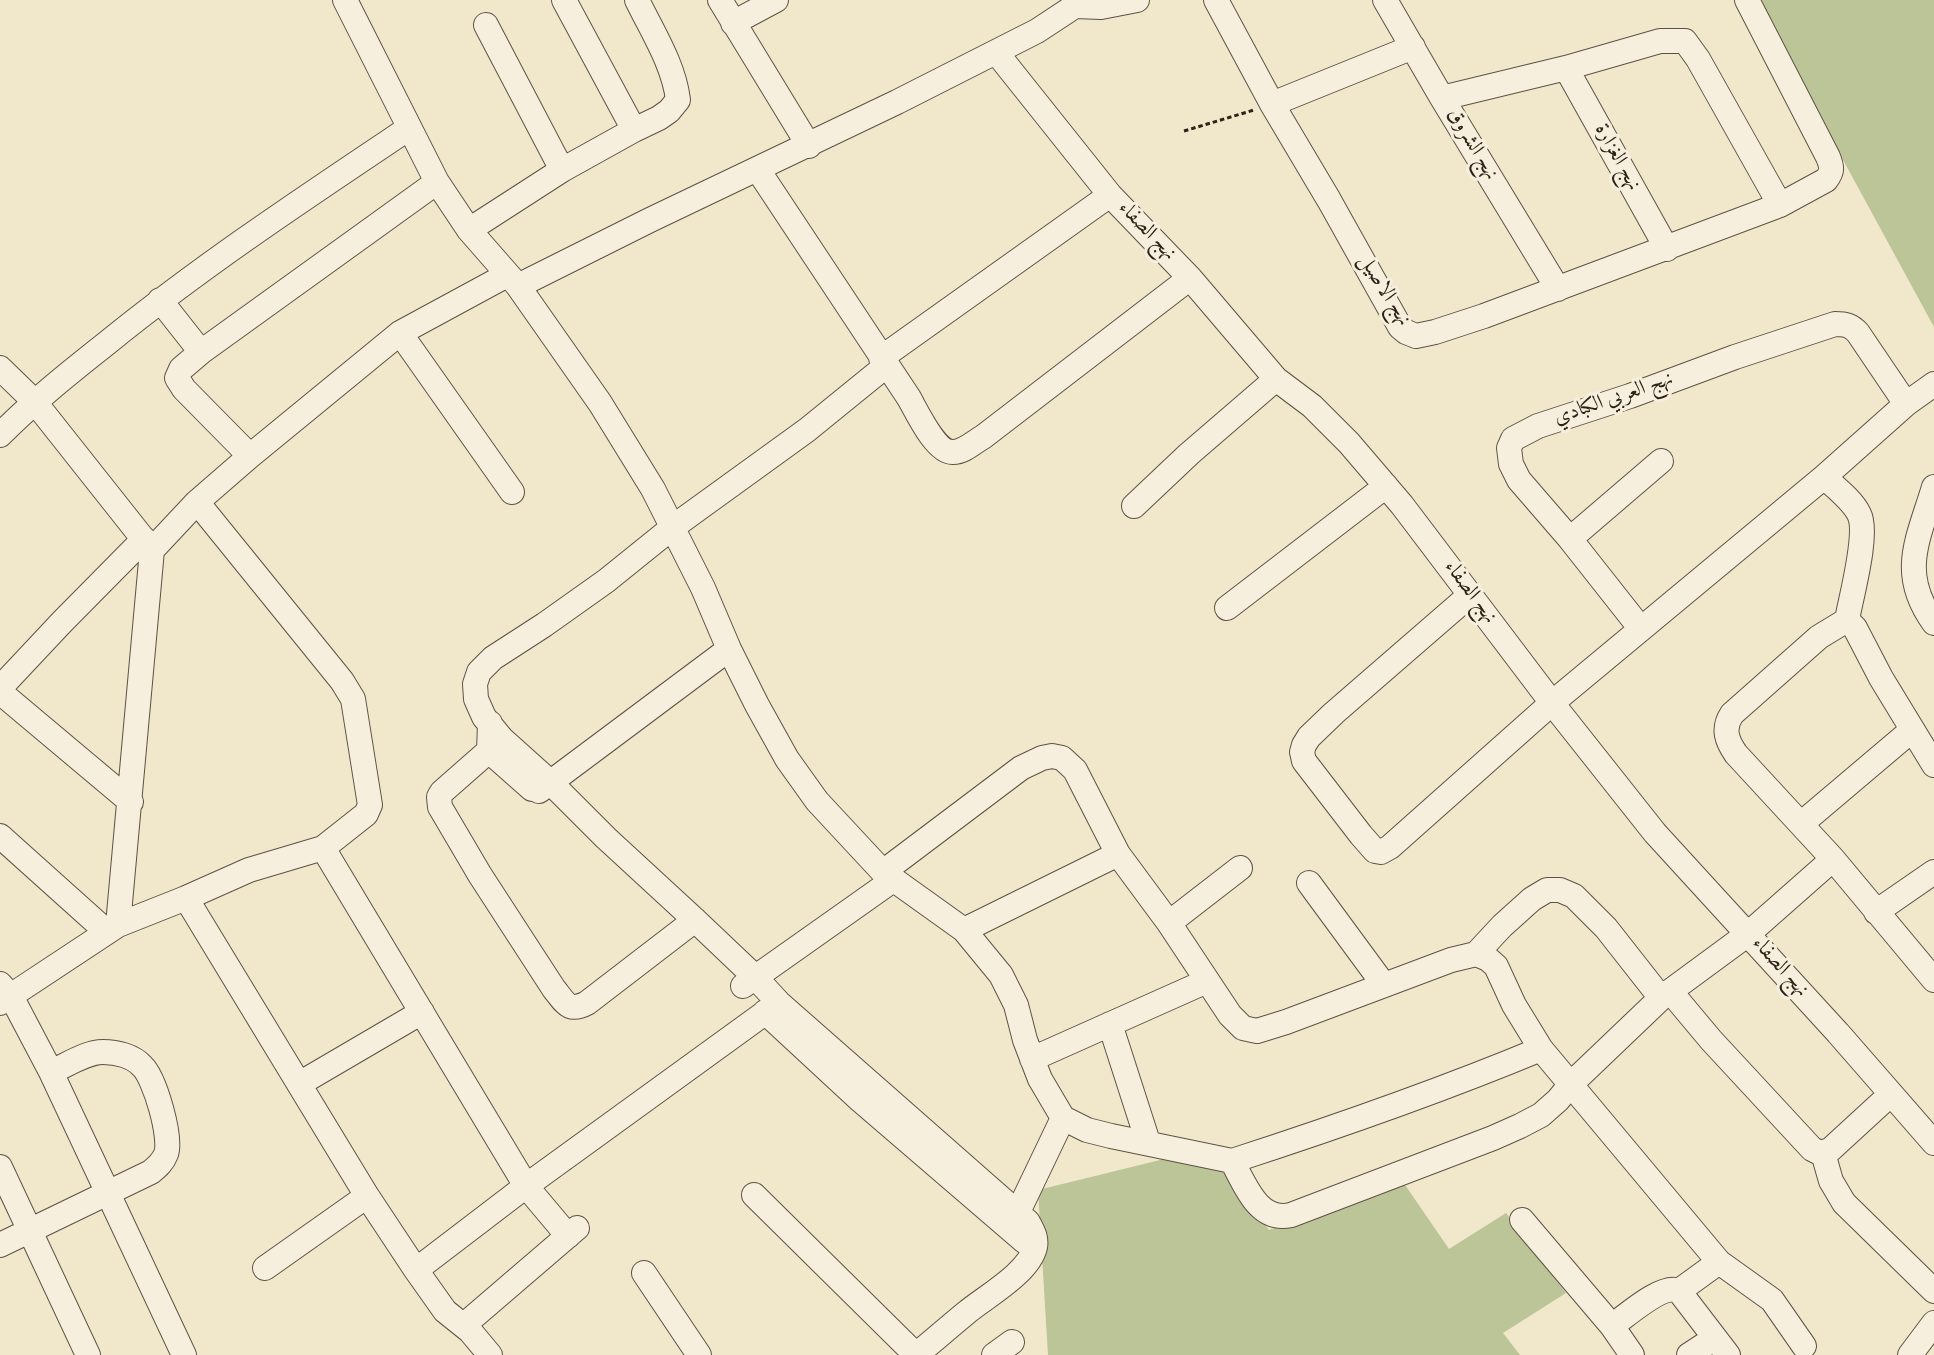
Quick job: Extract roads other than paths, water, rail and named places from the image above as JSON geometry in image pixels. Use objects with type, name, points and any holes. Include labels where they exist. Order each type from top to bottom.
[{"type":"street","points":[[564,0],[634,130]]},
{"type":"street","points":[[469,230],[562,170],[669,111],[678,100],[675,82],[665,56],[637,0]]},
{"type":"street","points":[[720,0],[809,146]]},
{"type":"street","points":[[733,23],[776,0]]},
{"type":"street","points":[[131,802],[0,690],[62,622],[148,544],[250,456],[400,333],[809,146],[1037,31],[1073,3],[1101,7],[1137,0]]},
{"type":"street","name":"نهج الاصيل","points":[[1216,0],[1272,104],[1400,327],[1416,336],[1435,332],[1667,249],[1780,205],[1826,180],[1832,168],[1822,144],[1747,0]]},
{"type":"street","name":"نهج الشروق","points":[[1386,0],[1442,98],[1558,289]]},
{"type":"street","points":[[352,3],[374,55],[436,182],[469,230],[513,281],[600,403],[653,489],[704,588],[729,649],[787,759],[817,801],[888,876],[964,930],[1001,975],[1016,1005],[1040,1079],[1063,1118],[1087,1130],[1232,1161],[1458,1084],[1541,1049]]},
{"type":"street","points":[[486,25],[562,170]]},
{"type":"street","points":[[1442,98],[1660,42],[1685,41],[1698,59],[1780,205]]},
{"type":"street","points":[[1272,104],[1413,47]]},
{"type":"street","name":"نهج الصفاء","points":[[996,52],[1110,195],[1190,278],[1276,379],[1312,406],[1349,442],[1386,486],[1655,833],[1891,1094],[1932,1136]]},
{"type":"street","name":"نهج الغزارة","points":[[1566,68],[1667,249]]},
{"type":"street","points":[[0,435],[34,401],[160,300],[287,210],[409,128]]},
{"type":"street","points":[[758,170],[930,434],[944,450],[955,452],[983,437],[1190,278]]},
{"type":"street","points":[[250,456],[179,382],[178,373],[201,352],[436,182]]},
{"type":"street","points":[[1035,1246],[1024,1241],[860,1100],[749,982],[689,925],[606,838],[544,788],[494,738],[476,699],[474,684],[479,672],[493,658],[606,581],[673,527],[807,430],[884,361],[1110,195]]},
{"type":"street","points":[[160,300],[201,352]]},
{"type":"street","name":"نهج العربي الكبادي","points":[[1641,629],[1570,538],[1519,480],[1511,464],[1509,448],[1514,439],[1538,426],[1835,324],[1852,327],[1858,333],[1906,404]]},
{"type":"street","points":[[400,333],[512,492]]},
{"type":"street","points":[[0,368],[34,401],[148,544],[131,802],[112,929]]},
{"type":"street","points":[[1134,506],[1189,454],[1276,379]]},
{"type":"street","points":[[1470,595],[1334,713],[1309,737],[1304,745],[1302,752],[1304,761],[1375,851],[1381,852],[1390,847],[1552,703],[1824,477],[1906,404],[1934,384]]},
{"type":"street","points":[[1570,538],[1661,461]]},
{"type":"street","points":[[1824,477],[1855,507],[1862,520],[1859,559],[1847,620],[1819,637],[1732,714],[1727,722],[1726,737],[1736,754],[1833,859],[1934,980]]},
{"type":"street","points":[[1227,608],[1386,486]]},
{"type":"street","points":[[1934,487],[1913,560],[1912,574],[1922,604],[1934,623]]},
{"type":"street","points":[[184,1355],[51,1072],[4,994],[112,929],[249,870],[323,848],[366,814],[370,805],[352,699],[342,681],[197,502]]},
{"type":"street","points":[[1847,620],[1861,637],[1881,678],[1934,765]]},
{"type":"street","points":[[544,788],[729,649]]},
{"type":"street","points":[[1801,824],[1912,730]]},
{"type":"street","points":[[494,738],[442,792],[439,797],[440,807],[480,875],[567,1005],[576,1008],[587,1003],[689,925]]},
{"type":"street","points":[[749,982],[888,876],[1021,768],[1052,756],[1062,758],[1075,770],[1119,854],[1169,923],[1230,1015],[1243,1028],[1257,1031],[1286,1022],[1451,960],[1476,954],[1532,899],[1547,890],[1560,890],[1574,896],[1606,928],[1812,1149],[1823,1153],[1830,1150],[1891,1094]]},
{"type":"street","points":[[0,836],[112,929]]},
{"type":"street","points":[[323,848],[526,1186],[572,1232],[464,1325]]},
{"type":"street","points":[[964,930],[1119,854]]},
{"type":"street","points":[[1232,1161],[1255,1201],[1264,1211],[1282,1217],[1520,1126],[1541,1115],[1558,1100],[1571,1084],[1666,994],[1748,934],[1833,859]]},
{"type":"street","points":[[1169,923],[1240,868]]},
{"type":"street","points":[[1876,912],[1934,872]]},
{"type":"street","points":[[1309,883],[1384,985]]},
{"type":"street","points":[[186,898],[367,1196],[416,1270],[445,1311],[464,1325],[484,1345],[490,1355]]},
{"type":"street","points":[[1476,954],[1488,959],[1496,966],[1514,1005],[1541,1049],[1719,1262],[1772,1300],[1804,1346]]},
{"type":"street","points":[[1032,1059],[1207,981]]},
{"type":"street","points":[[416,1270],[526,1186],[772,1007]]},
{"type":"street","points":[[754,1194],[916,1355],[1013,1277],[1031,1256],[1035,1246],[1035,1234],[1018,1212],[820,1041],[772,1007]]},
{"type":"street","points":[[299,1084],[422,1012]]},
{"type":"street","points":[[1110,1024],[1148,1142]]},
{"type":"street","points":[[0,1245],[151,1172],[162,1162],[167,1152],[167,1138],[151,1079],[143,1067],[132,1058],[103,1052],[92,1054],[51,1072]]},
{"type":"street","points":[[1018,1212],[1063,1118]]},
{"type":"street","points":[[1823,1153],[1831,1181],[1844,1203],[1934,1291]]},
{"type":"street","points":[[0,1167],[88,1355]]},
{"type":"street","points":[[265,1268],[367,1196]]},
{"type":"street","points":[[1522,1220],[1612,1326],[1632,1355]]},
{"type":"street","points":[[1679,1292],[1719,1262]]},
{"type":"street","points":[[644,1273],[699,1355]]},
{"type":"street","points":[[1612,1326],[1663,1291],[1675,1289],[1721,1346],[1689,1355]]},
{"type":"street","points":[[1910,1355],[1934,1323]]}]
